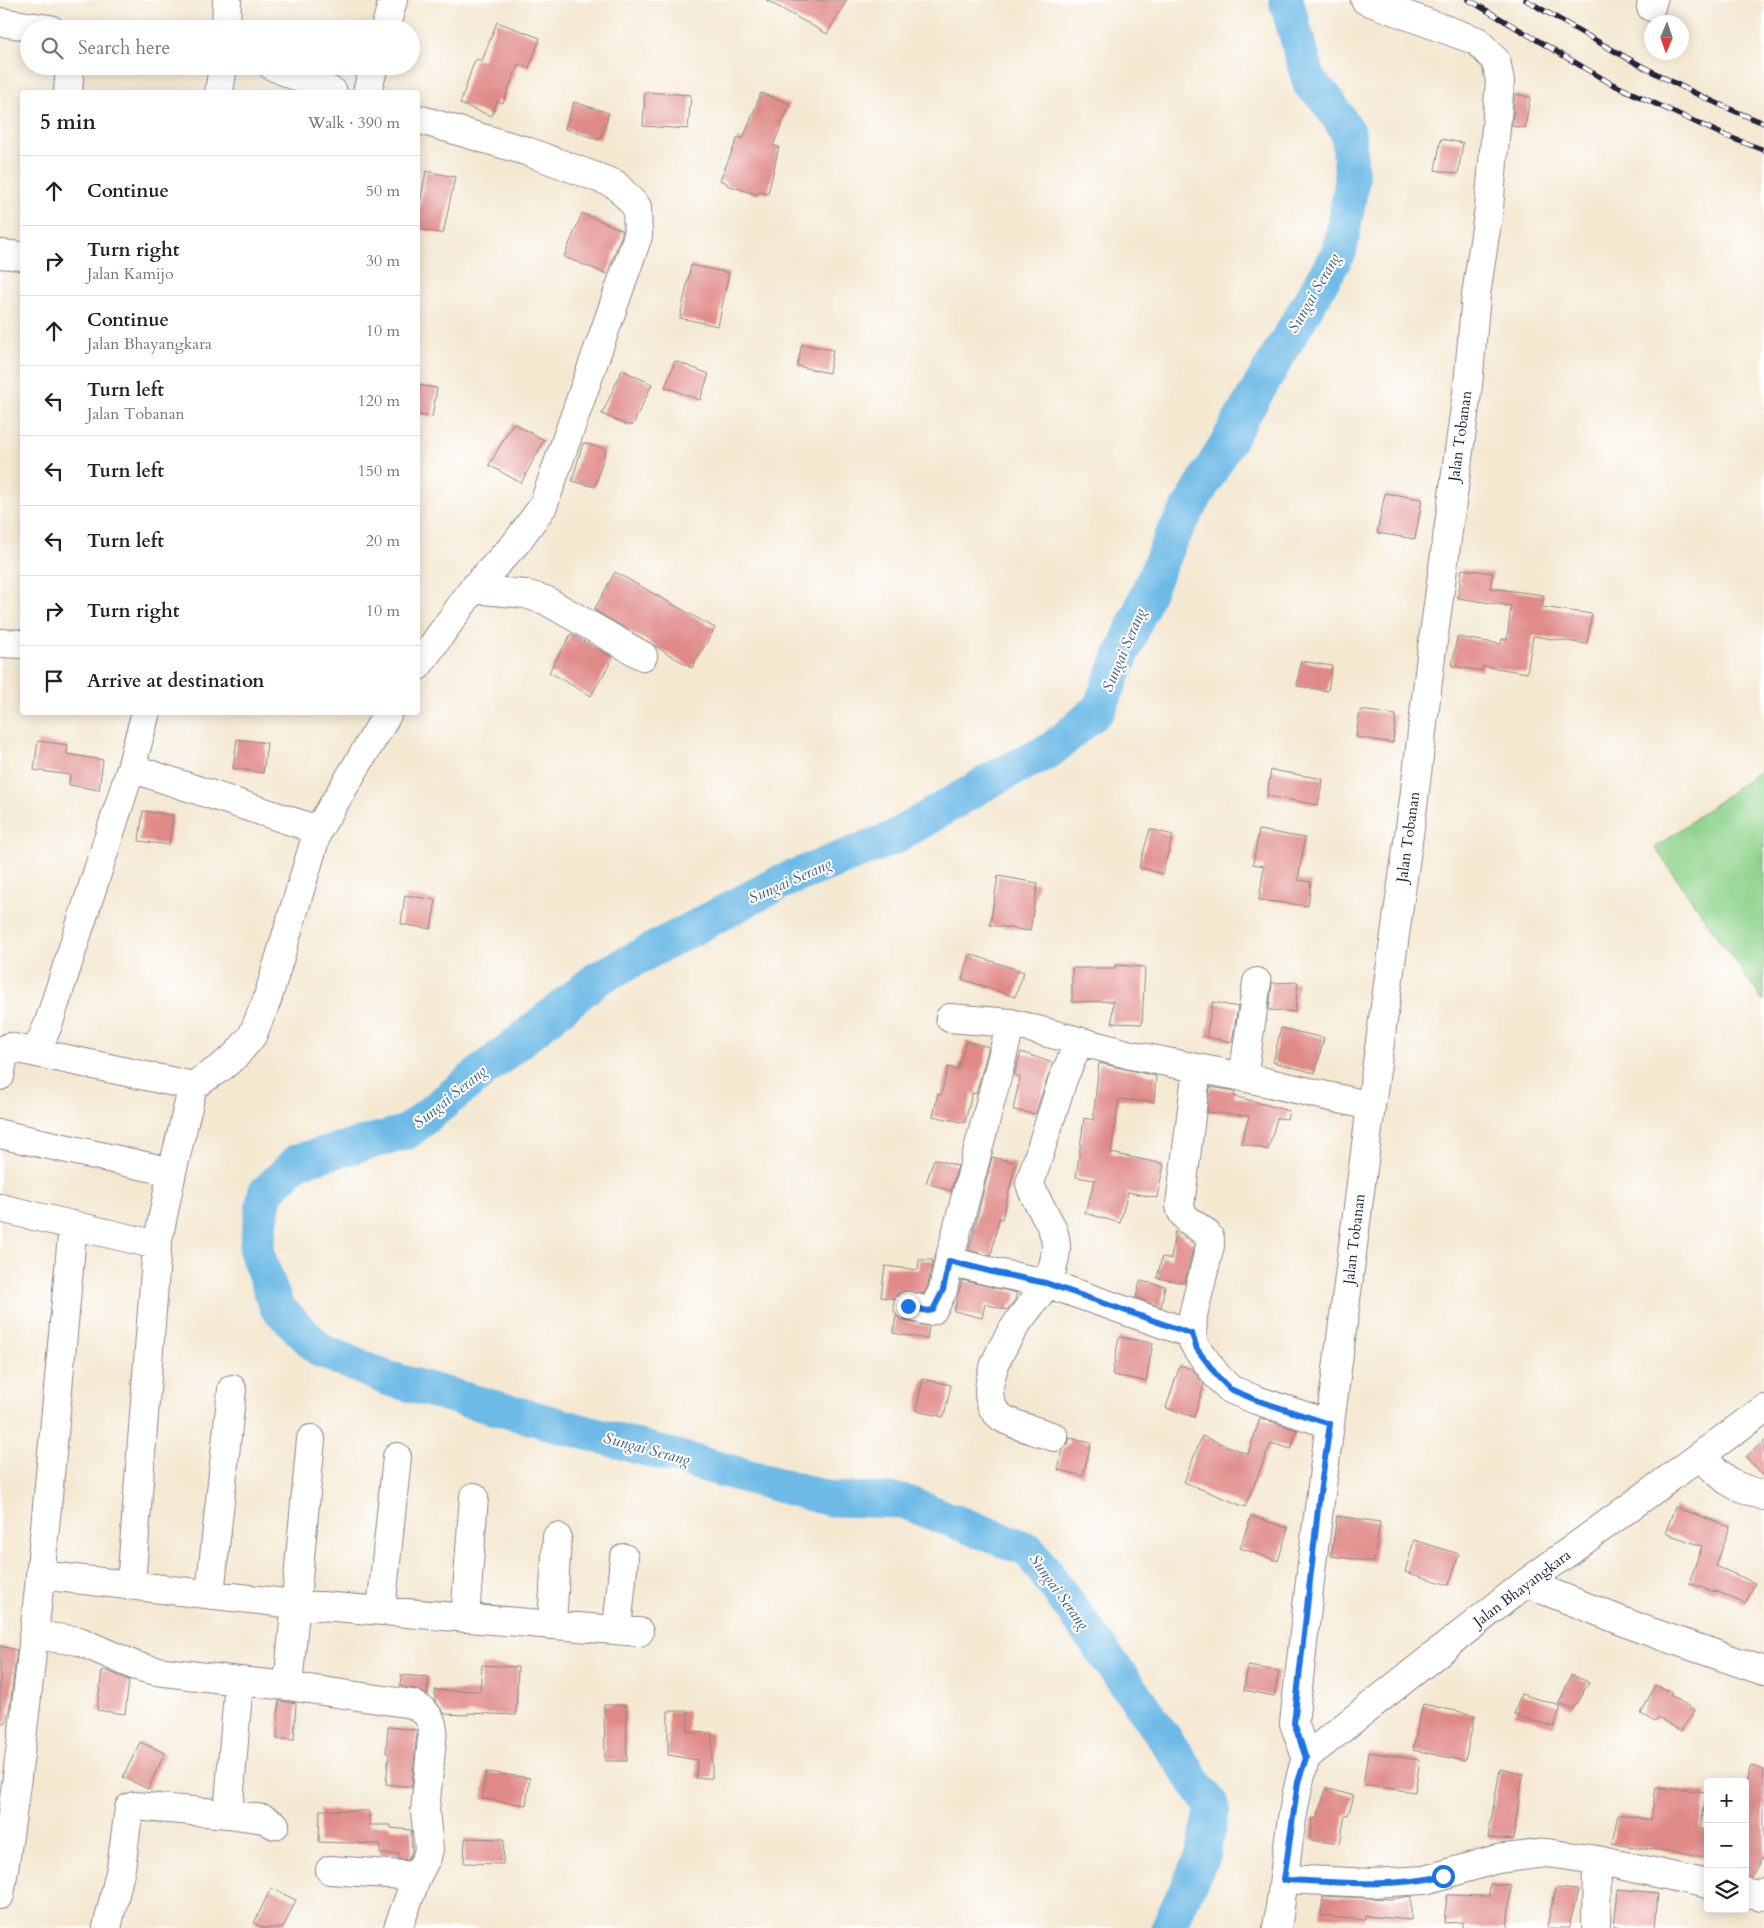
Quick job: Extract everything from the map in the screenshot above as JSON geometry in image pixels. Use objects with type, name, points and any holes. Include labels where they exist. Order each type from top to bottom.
[{"type":"street","points":[[226,20],[227,0]]},
{"type":"street","points":[[387,20],[393,0]]},
{"type":"street","name":"Jalan Tobanan","points":[[1302,1770],[1294,1723],[1318,1509],[1468,385],[1500,81],[1496,61],[1477,41],[1365,0]]},
{"type":"street","points":[[0,22],[20,25]]},
{"type":"street","points":[[68,90],[69,75]]},
{"type":"street","points":[[219,90],[222,75]]},
{"type":"street","points":[[293,75],[327,90]]},
{"type":"street","points":[[367,90],[371,75]]},
{"type":"street","points":[[420,120],[526,151],[615,184],[637,207],[638,236],[543,506],[516,543],[473,589],[420,663]]},
{"type":"street","points":[[0,254],[20,256]]},
{"type":"street","points":[[473,589],[516,592],[545,600],[643,656]]},
{"type":"street","points":[[0,643],[20,644]]},
{"type":"street","points":[[36,1052],[48,1025],[131,768],[145,715]]},
{"type":"street","points":[[131,1585],[157,1245],[172,1172],[194,1086],[237,1054],[252,1036],[261,1018],[318,830],[384,715]]},
{"type":"street","points":[[131,768],[318,830]]},
{"type":"street","points":[[1243,1077],[1257,982]]},
{"type":"street","points":[[950,1018],[1011,1023],[1131,1055],[1243,1077],[1371,1106]]},
{"type":"street","points":[[908,1306],[928,1311],[933,1310],[943,1290],[1011,1023]]},
{"type":"street","points":[[1054,1437],[1002,1418],[992,1408],[989,1396],[992,1372],[999,1355],[1018,1322],[1036,1300],[1046,1283],[1053,1265],[1056,1249],[1055,1236],[1032,1193],[1030,1183],[1063,1079],[1079,1042]]},
{"type":"street","points":[[0,1076],[7,1047],[194,1086]]},
{"type":"street","points":[[1197,1068],[1180,1205],[1181,1212],[1185,1217],[1210,1238],[1210,1246],[1193,1315],[1192,1334],[1197,1349],[1218,1377],[1230,1389],[1256,1400],[1330,1424]]},
{"type":"street","points":[[0,1134],[172,1172]]},
{"type":"street","points":[[0,1208],[157,1245]]},
{"type":"street","points":[[0,1895],[9,1836],[40,1575],[73,1226]]},
{"type":"street","points":[[949,1261],[1046,1283],[1192,1334]]},
{"type":"street","points":[[210,1594],[232,1389]]},
{"type":"street","name":"Jalan Bhayangkara","points":[[1302,1770],[1526,1583],[1764,1409]]},
{"type":"street","points":[[288,1686],[311,1439]]},
{"type":"street","points":[[381,1610],[397,1456]]},
{"type":"street","points":[[1700,1456],[1728,1481],[1764,1496]]},
{"type":"street","points":[[465,1618],[474,1497]]},
{"type":"street","points":[[552,1625],[557,1537]]},
{"type":"street","points":[[40,1575],[296,1603],[628,1631],[624,1558]]},
{"type":"street","points":[[1526,1583],[1642,1629],[1764,1671]]},
{"type":"street","points":[[33,1635],[79,1641],[136,1666],[156,1671],[288,1686],[412,1704],[423,1709],[431,1719],[433,1729],[425,1811],[429,1849],[398,1928]]},
{"type":"street","points":[[228,1814],[239,1681]]},
{"type":"street","points":[[1277,1928],[1302,1770]]},
{"type":"street","points":[[107,1928],[121,1868],[129,1808],[134,1806],[228,1814],[264,1819],[275,1825]]},
{"type":"street","points":[[1284,1880],[1372,1883],[1425,1880],[1497,1859],[1547,1853],[1597,1860],[1704,1883]]},
{"type":"street","points":[[1596,1928],[1597,1860]]},
{"type":"street","points":[[330,1870],[417,1876]]},
{"type":"green space","points":[[1764,768],[1764,1002],[1655,848]]},
{"type":"building","points":[[766,0],[847,0],[827,34]]},
{"type":"building","points":[[497,22],[540,38],[529,68],[518,64],[503,103],[497,101],[492,116],[460,104],[474,62],[477,59],[482,61]]},
{"type":"building","points":[[645,92],[691,95],[688,129],[643,126]]},
{"type":"building","points":[[761,93],[790,104],[773,146],[779,147],[768,194],[759,192],[758,195],[727,185],[727,183],[720,180],[738,137],[743,139]]},
{"type":"building","points":[[1515,94],[1530,97],[1525,128],[1512,126]]},
{"type":"building","points":[[574,102],[609,113],[600,140],[565,129]]},
{"type":"building","points":[[1441,139],[1463,143],[1458,174],[1435,170]]},
{"type":"building","points":[[426,171],[455,177],[443,234],[420,229],[420,204]]},
{"type":"building","points":[[582,213],[622,230],[607,274],[564,257]]},
{"type":"building","points":[[691,265],[729,273],[718,326],[680,318]]},
{"type":"building","points":[[802,344],[833,350],[829,373],[797,366]]},
{"type":"building","points":[[675,361],[709,374],[700,400],[665,387]]},
{"type":"building","points":[[622,370],[652,384],[633,425],[627,425],[602,414]]},
{"type":"building","points":[[420,385],[437,388],[432,417],[420,415]]},
{"type":"building","points":[[513,423],[544,440],[521,483],[489,465]]},
{"type":"building","points":[[583,443],[606,449],[595,487],[572,481]]},
{"type":"building","points":[[1385,493],[1422,499],[1415,539],[1377,533]]},
{"type":"building","points":[[1462,569],[1493,573],[1490,588],[1544,595],[1542,607],[1592,614],[1587,644],[1533,636],[1527,673],[1483,666],[1482,671],[1452,666],[1457,637],[1501,644],[1502,639],[1507,640],[1511,606],[1458,598]]},
{"type":"building","points":[[615,572],[715,628],[692,668],[594,610]]},
{"type":"building","points":[[571,634],[613,658],[591,696],[549,672]]},
{"type":"building","points":[[1301,661],[1332,666],[1328,691],[1297,686]]},
{"type":"building","points":[[1360,710],[1396,715],[1393,743],[1356,737]]},
{"type":"building","points":[[237,739],[267,743],[263,773],[233,768]]},
{"type":"building","points":[[38,741],[68,745],[67,754],[103,760],[99,790],[69,785],[70,775],[34,770]]},
{"type":"building","points":[[1271,770],[1323,779],[1318,805],[1267,796]]},
{"type":"building","points":[[143,811],[173,815],[169,845],[139,841]]},
{"type":"building","points":[[1150,829],[1173,835],[1162,874],[1139,867]]},
{"type":"building","points":[[1259,830],[1305,838],[1298,880],[1311,882],[1308,906],[1259,900],[1264,866],[1253,864]]},
{"type":"building","points":[[998,876],[1038,883],[1030,931],[990,925]]},
{"type":"building","points":[[405,895],[436,900],[431,929],[401,924]]},
{"type":"building","points":[[970,954],[1024,972],[1015,997],[962,979]]},
{"type":"building","points":[[1115,965],[1145,967],[1142,1024],[1112,1023],[1113,1001],[1072,1002],[1072,968],[1115,968]]},
{"type":"building","points":[[1298,982],[1295,1012],[1269,1010],[1272,983]]},
{"type":"building","points":[[1213,1002],[1238,1007],[1232,1042],[1206,1037]]},
{"type":"building","points":[[1281,1028],[1324,1038],[1315,1073],[1273,1062]]},
{"type":"building","points":[[966,1041],[989,1047],[976,1094],[972,1093],[965,1123],[933,1116],[938,1094],[941,1095],[948,1067],[958,1069]]},
{"type":"building","points":[[1021,1052],[1053,1063],[1035,1114],[1013,1110],[1020,1077],[1014,1075]]},
{"type":"building","points":[[1099,1063],[1156,1076],[1154,1102],[1119,1099],[1111,1153],[1164,1164],[1157,1198],[1128,1192],[1120,1223],[1085,1213],[1095,1180],[1076,1177],[1084,1118],[1093,1120]]},
{"type":"building","points":[[1210,1087],[1235,1091],[1234,1096],[1289,1111],[1287,1119],[1277,1118],[1268,1150],[1241,1143],[1249,1116],[1207,1112]]},
{"type":"building","points":[[992,1157],[1016,1163],[1002,1219],[999,1218],[991,1256],[969,1250]]},
{"type":"building","points":[[934,1159],[958,1166],[951,1191],[926,1183]]},
{"type":"building","points":[[1175,1231],[1194,1244],[1185,1283],[1157,1278],[1162,1257],[1171,1259]]},
{"type":"building","points":[[919,1260],[933,1260],[928,1285],[924,1294],[904,1291],[897,1295],[895,1299],[881,1297],[885,1266],[918,1270]]},
{"type":"building","points":[[962,1280],[1017,1293],[1015,1300],[1007,1310],[985,1304],[982,1318],[954,1311]]},
{"type":"building","points":[[1140,1281],[1165,1286],[1161,1307],[1136,1298]]},
{"type":"building","points":[[896,1316],[904,1321],[929,1326],[927,1339],[893,1333]]},
{"type":"building","points":[[1119,1337],[1153,1343],[1146,1381],[1112,1375]]},
{"type":"building","points":[[1180,1365],[1192,1369],[1204,1385],[1194,1417],[1166,1408]]},
{"type":"building","points":[[923,1379],[951,1385],[944,1417],[916,1411]]},
{"type":"building","points":[[1260,1418],[1297,1430],[1291,1449],[1271,1443],[1245,1507],[1184,1482],[1202,1436],[1248,1454]]},
{"type":"building","points":[[1069,1438],[1091,1443],[1083,1476],[1058,1470],[1063,1449],[1069,1443]]},
{"type":"building","points":[[1764,1441],[1764,1476],[1746,1457]]},
{"type":"building","points":[[1675,1507],[1730,1527],[1716,1566],[1755,1583],[1745,1604],[1714,1590],[1714,1592],[1689,1583],[1702,1546],[1665,1533]]},
{"type":"building","points":[[1251,1516],[1288,1528],[1278,1561],[1240,1548]]},
{"type":"building","points":[[1337,1516],[1380,1522],[1374,1562],[1331,1556]]},
{"type":"building","points":[[1414,1540],[1459,1554],[1449,1585],[1405,1572]]},
{"type":"building","points":[[0,1646],[17,1650],[6,1723],[0,1722]]},
{"type":"building","points":[[482,1665],[518,1667],[516,1715],[445,1714],[435,1701],[435,1690],[480,1691]]},
{"type":"building","points":[[1248,1666],[1279,1671],[1274,1696],[1244,1690]]},
{"type":"building","points":[[102,1670],[129,1680],[125,1714],[97,1710]]},
{"type":"building","points":[[401,1675],[429,1677],[427,1695],[415,1689],[400,1686]]},
{"type":"building","points":[[1571,1675],[1589,1682],[1573,1709],[1559,1703]]},
{"type":"building","points":[[1655,1685],[1672,1692],[1670,1695],[1695,1710],[1681,1731],[1658,1718],[1655,1722],[1641,1714]]},
{"type":"building","points":[[1521,1694],[1561,1706],[1554,1727],[1514,1715]]},
{"type":"building","points":[[279,1701],[296,1703],[294,1740],[277,1739]]},
{"type":"building","points":[[1423,1704],[1475,1715],[1465,1761],[1413,1750]]},
{"type":"building","points":[[604,1705],[626,1705],[627,1761],[605,1761]]},
{"type":"building","points":[[668,1711],[688,1711],[688,1732],[712,1733],[712,1778],[696,1778],[697,1760],[668,1755]]},
{"type":"building","points":[[388,1727],[417,1730],[412,1787],[386,1784],[389,1754],[386,1753]]},
{"type":"building","points":[[140,1742],[165,1753],[148,1789],[123,1777]]},
{"type":"building","points":[[1368,1752],[1420,1760],[1415,1792],[1363,1785]]},
{"type":"building","points":[[1751,1766],[1764,1770],[1764,1855],[1751,1877],[1749,1877],[1749,1778],[1747,1778]]},
{"type":"building","points":[[1500,1769],[1523,1774],[1513,1840],[1488,1838]]},
{"type":"building","points":[[486,1772],[530,1778],[526,1805],[482,1799]]},
{"type":"building","points":[[1656,1787],[1704,1792],[1704,1808],[1700,1829],[1704,1830],[1704,1858],[1682,1853],[1612,1844],[1618,1814],[1651,1820]]},
{"type":"building","points":[[1326,1788],[1354,1796],[1348,1815],[1345,1814],[1340,1844],[1310,1840],[1313,1818],[1317,1819]]},
{"type":"building","points":[[320,1810],[369,1811],[369,1825],[391,1825],[391,1828],[411,1830],[412,1851],[408,1860],[398,1859],[399,1854],[380,1854],[380,1844],[319,1842]]},
{"type":"building","points":[[465,1838],[504,1839],[503,1864],[464,1863]]},
{"type":"building","points":[[1490,1884],[1511,1885],[1507,1928],[1462,1928],[1462,1922],[1444,1923],[1447,1895],[1489,1896]]},
{"type":"building","points":[[271,1888],[296,1900],[283,1928],[264,1928],[254,1923]]},
{"type":"building","points":[[1555,1888],[1578,1890],[1569,1928],[1547,1928]]},
{"type":"building","points":[[1618,1889],[1658,1893],[1655,1928],[1614,1927]]},
{"type":"building","points":[[1323,1896],[1391,1899],[1411,1896],[1411,1920],[1365,1916],[1365,1920],[1321,1916]]},
{"type":"waterway","name":"Sungai Serang","points":[[1168,1928],[1202,1857],[1213,1808],[1138,1700],[1029,1550],[902,1501],[830,1499],[386,1378],[320,1350],[277,1307],[256,1251],[265,1193],[298,1161],[407,1132],[597,979],[781,882],[893,838],[996,777],[1051,750],[1099,709],[1170,540],[1340,250],[1352,180],[1348,132],[1324,96],[1310,84],[1286,0]]},
{"type":"railway","points":[[1469,0],[1610,83],[1726,136],[1764,150]]},
{"type":"railway","points":[[1526,0],[1672,82],[1764,123]]},
{"type":"route","points":[[908,1306],[928,1311],[933,1310],[943,1290],[949,1261],[1046,1283],[1192,1334],[1192,1340],[1197,1349],[1218,1377],[1230,1389],[1247,1397],[1330,1424],[1319,1500],[1294,1723],[1306,1758],[1298,1782],[1284,1880],[1372,1883],[1425,1880],[1443,1876]]}]
